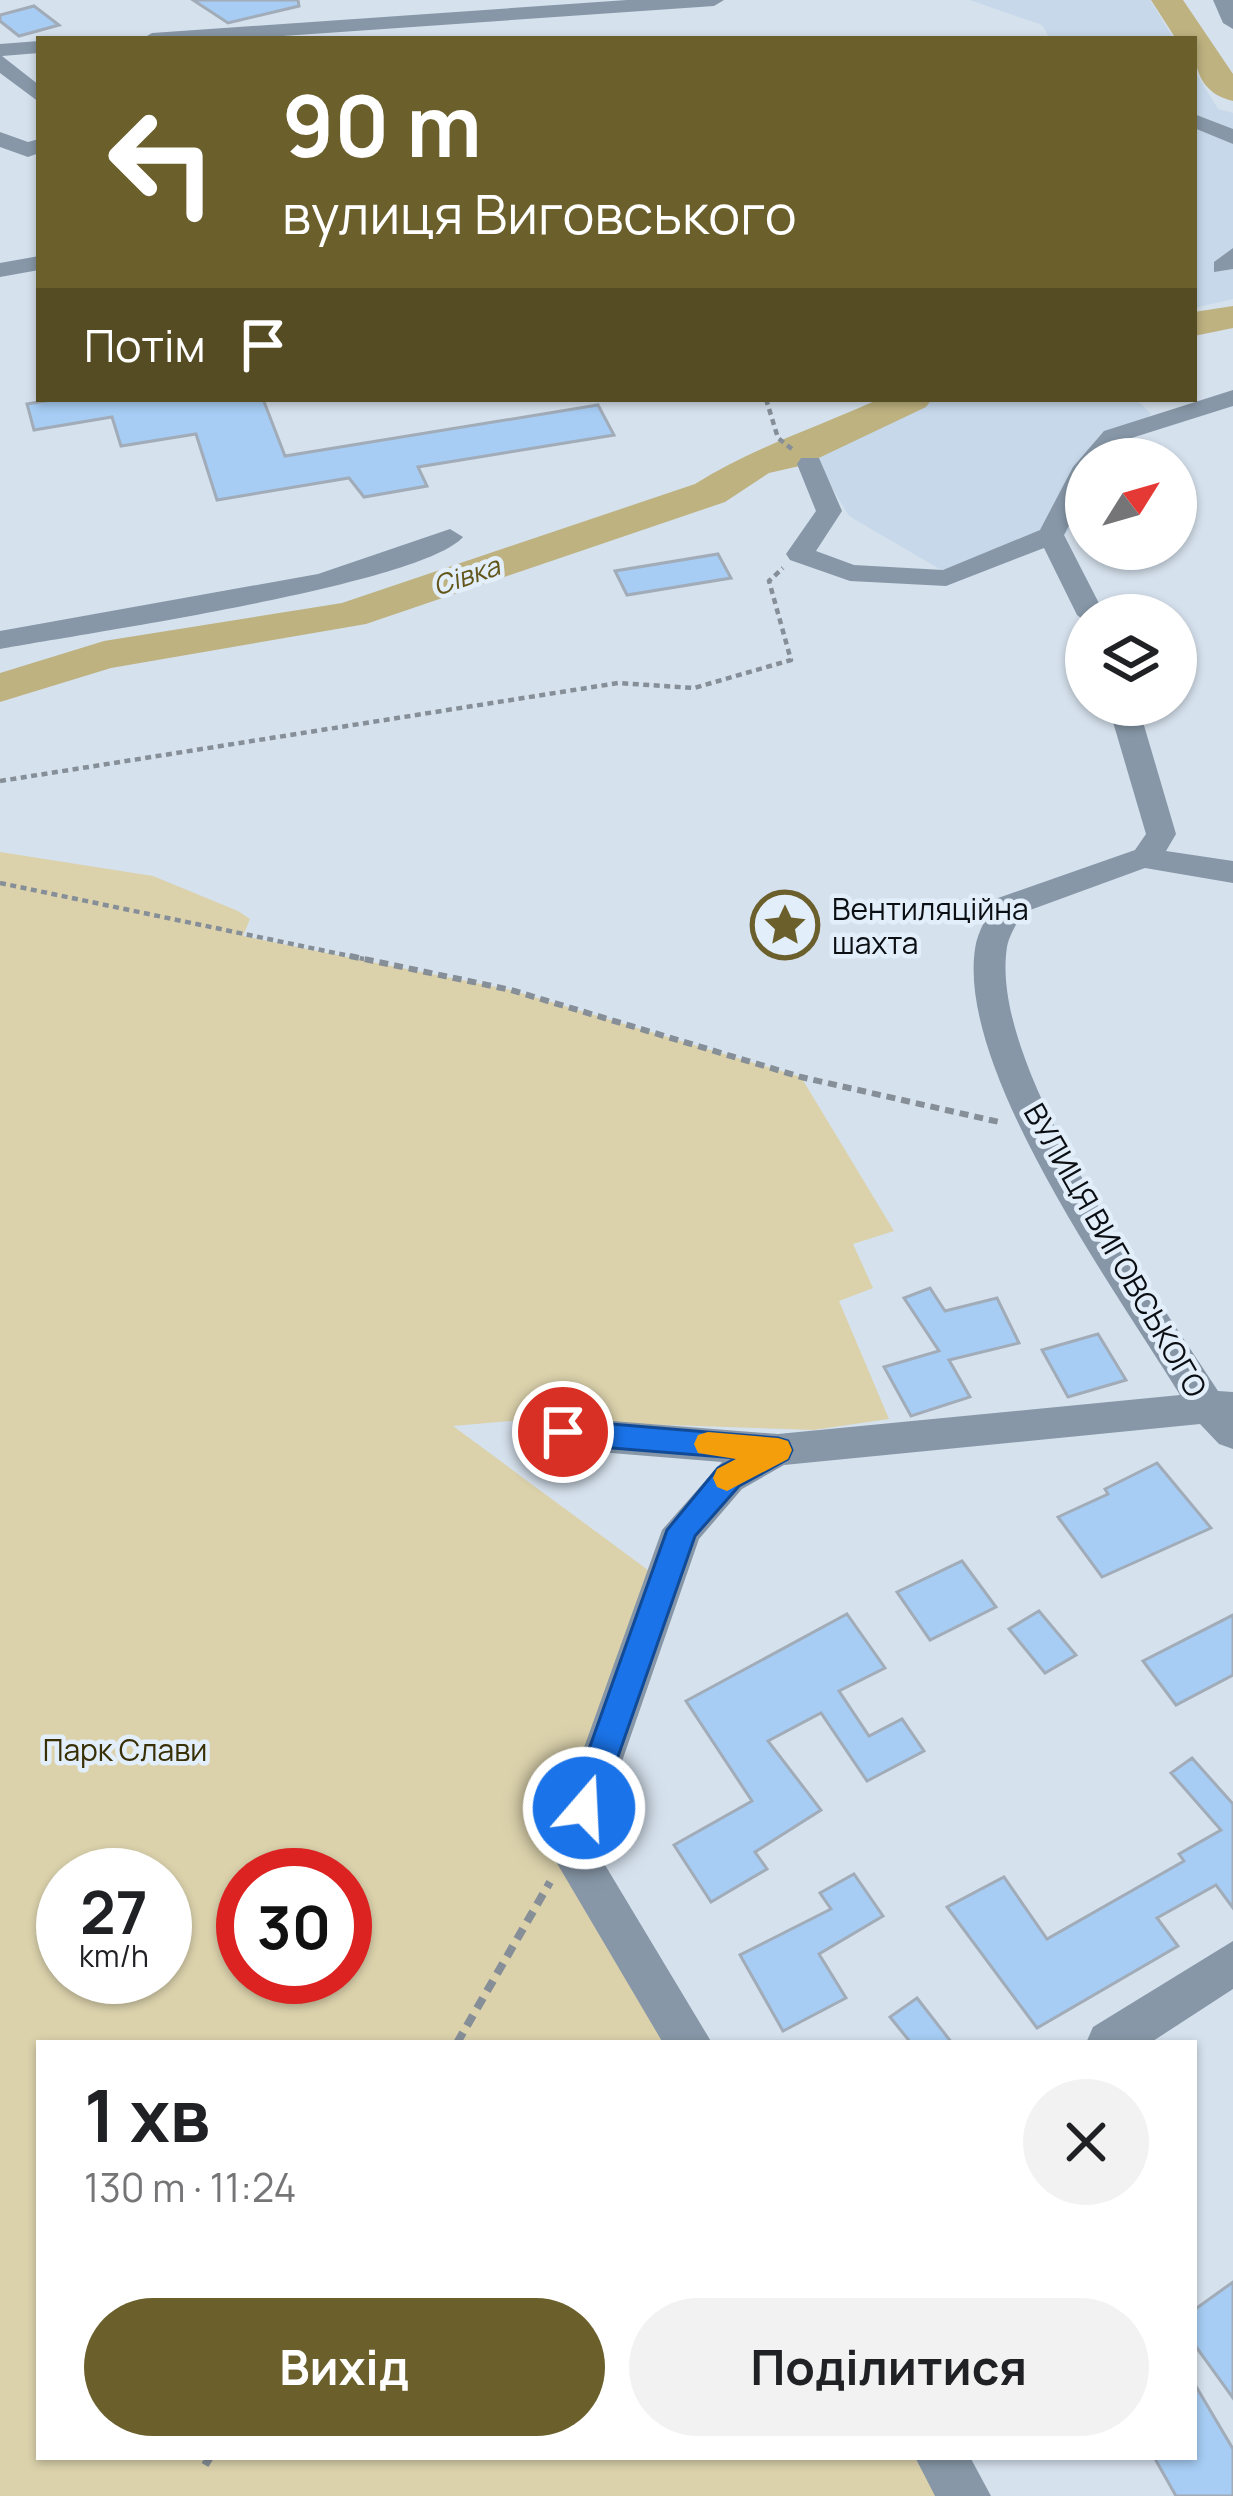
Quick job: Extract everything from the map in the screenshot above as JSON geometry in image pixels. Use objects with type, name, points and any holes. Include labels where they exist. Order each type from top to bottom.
[{"type":"street","points":[[314,36],[477,33],[714,0]]},
{"type":"street","points":[[1223,0],[1233,23]]},
{"type":"street","points":[[0,50],[36,47]]},
{"type":"street","points":[[0,62],[36,93]]},
{"type":"street","points":[[1197,121],[1233,137]]},
{"type":"street","points":[[0,139],[28,150],[36,147]]},
{"type":"street","points":[[0,270],[36,264]]},
{"type":"street","points":[[1112,438],[1233,398]]},
{"type":"street","points":[[810,464],[829,511],[800,554],[850,573],[946,578],[1051,535],[1065,508]]},
{"type":"street","points":[[1051,535],[1080,594]]},
{"type":"street","points":[[0,640],[322,580],[418,552],[449,537]]},
{"type":"street","points":[[1129,726],[1161,834],[1145,857],[1233,872]]},
{"type":"street","name":"ВУЛИЦЯ ВИГОВСЬКОГО","points":[[537,1431],[778,1450],[1225,1415],[1040,1132],[994,1019],[991,949],[1009,906],[1145,857]]},
{"type":"street","name":"ВУЛИЦЯ ВИГОВСЬКОГО","points":[[570,1848],[682,1530],[728,1477],[778,1450]]},
{"type":"street","points":[[570,1848],[686,2040]]},
{"type":"street","points":[[1114,2040],[1233,1963]]},
{"type":"street","points":[[943,2460],[965,2496]]},
{"type":"path","points":[[767,402],[778,438]]},
{"type":"path","points":[[0,781],[618,683],[694,688],[791,660],[769,581],[800,554]]},
{"type":"path","points":[[0,883],[512,990],[801,1077],[1040,1132]]},
{"type":"path","points":[[459,2040],[570,1848]]},
{"type":"shaded area","points":[[970,0],[1150,0],[1172,36],[1048,36],[1042,25]]},
{"type":"shaded area","points":[[1197,75],[1218,109],[1233,113],[1233,299],[1197,307]]},
{"type":"shaded area","points":[[929,402],[1139,402],[1151,414],[1134,438],[1065,438],[1065,534],[943,571],[849,516],[815,459]]},
{"type":"green space","name":"Парк Слави","points":[[0,852],[153,876],[250,919],[243,936],[511,990],[801,1077],[894,1231],[853,1244],[873,1288],[839,1301],[889,1419],[813,1430],[523,1420],[453,1426],[675,1590],[581,1854],[696,2040],[36,2040],[36,2460],[955,2460],[977,2496],[0,2496]]},
{"type":"building","points":[[193,0],[298,0],[299,6],[228,23]]},
{"type":"building","points":[[34,6],[59,25],[19,36],[0,21],[0,15]]},
{"type":"building","points":[[264,402],[285,456],[598,405],[614,435],[418,467],[427,486],[364,497],[349,478],[217,500],[196,434],[121,446],[112,417],[34,430],[27,404]]},
{"type":"building","points":[[718,554],[731,578],[627,595],[615,571]]},
{"type":"building","points":[[930,1288],[945,1311],[997,1298],[1019,1343],[949,1360],[970,1397],[911,1416],[884,1367],[939,1351],[904,1298]]},
{"type":"building","points":[[1098,1334],[1126,1380],[1068,1397],[1042,1350]]},
{"type":"building","points":[[1157,1463],[1211,1528],[1102,1577],[1058,1517],[1108,1494],[1105,1489]]},
{"type":"building","points":[[962,1561],[996,1607],[930,1640],[897,1592]]},
{"type":"building","points":[[1039,1611],[1076,1655],[1045,1673],[1009,1629]]},
{"type":"building","points":[[847,1614],[885,1668],[839,1691],[869,1736],[902,1719],[924,1751],[867,1781],[821,1713],[768,1741],[821,1810],[755,1852],[767,1869],[711,1902],[674,1845],[752,1801],[686,1701]]},
{"type":"building","points":[[1233,1615],[1233,1675],[1176,1705],[1143,1661]]},
{"type":"building","points":[[1192,1758],[1233,1804],[1233,1908],[1216,1885],[1157,1918],[1178,1946],[1037,2028],[947,1907],[1004,1877],[1047,1939],[1184,1861],[1179,1854],[1221,1830],[1171,1773]]},
{"type":"building","points":[[854,1874],[883,1916],[819,1954],[846,1998],[783,2031],[740,1955],[831,1909],[820,1893]]},
{"type":"building","points":[[917,1998],[950,2040],[909,2040],[890,2017]]},
{"type":"building","points":[[1233,2282],[1233,2398],[1197,2348],[1197,2308]]},
{"type":"building","points":[[1197,2388],[1233,2449],[1233,2496],[1176,2496],[1156,2460],[1197,2460]]},
{"type":"waterway","name":"Сівка","points":[[1167,0],[1190,36]]},
{"type":"waterway","name":"Сівка","points":[[1197,48],[1214,75],[1233,91]]},
{"type":"waterway","name":"Сівка","points":[[1197,323],[1233,317]]},
{"type":"waterway","name":"Сівка","points":[[0,688],[104,655],[350,615],[710,493],[755,464],[789,456],[906,402]]},
{"type":"slow traffic","points":[[708,1444],[778,1450],[727,1478]]},
{"type":"place","name":"Вентиляційна шахта","points":[[785,925]]},
{"type":"route","points":[[563,1432],[778,1450],[728,1477],[682,1530],[584,1808]]}]
